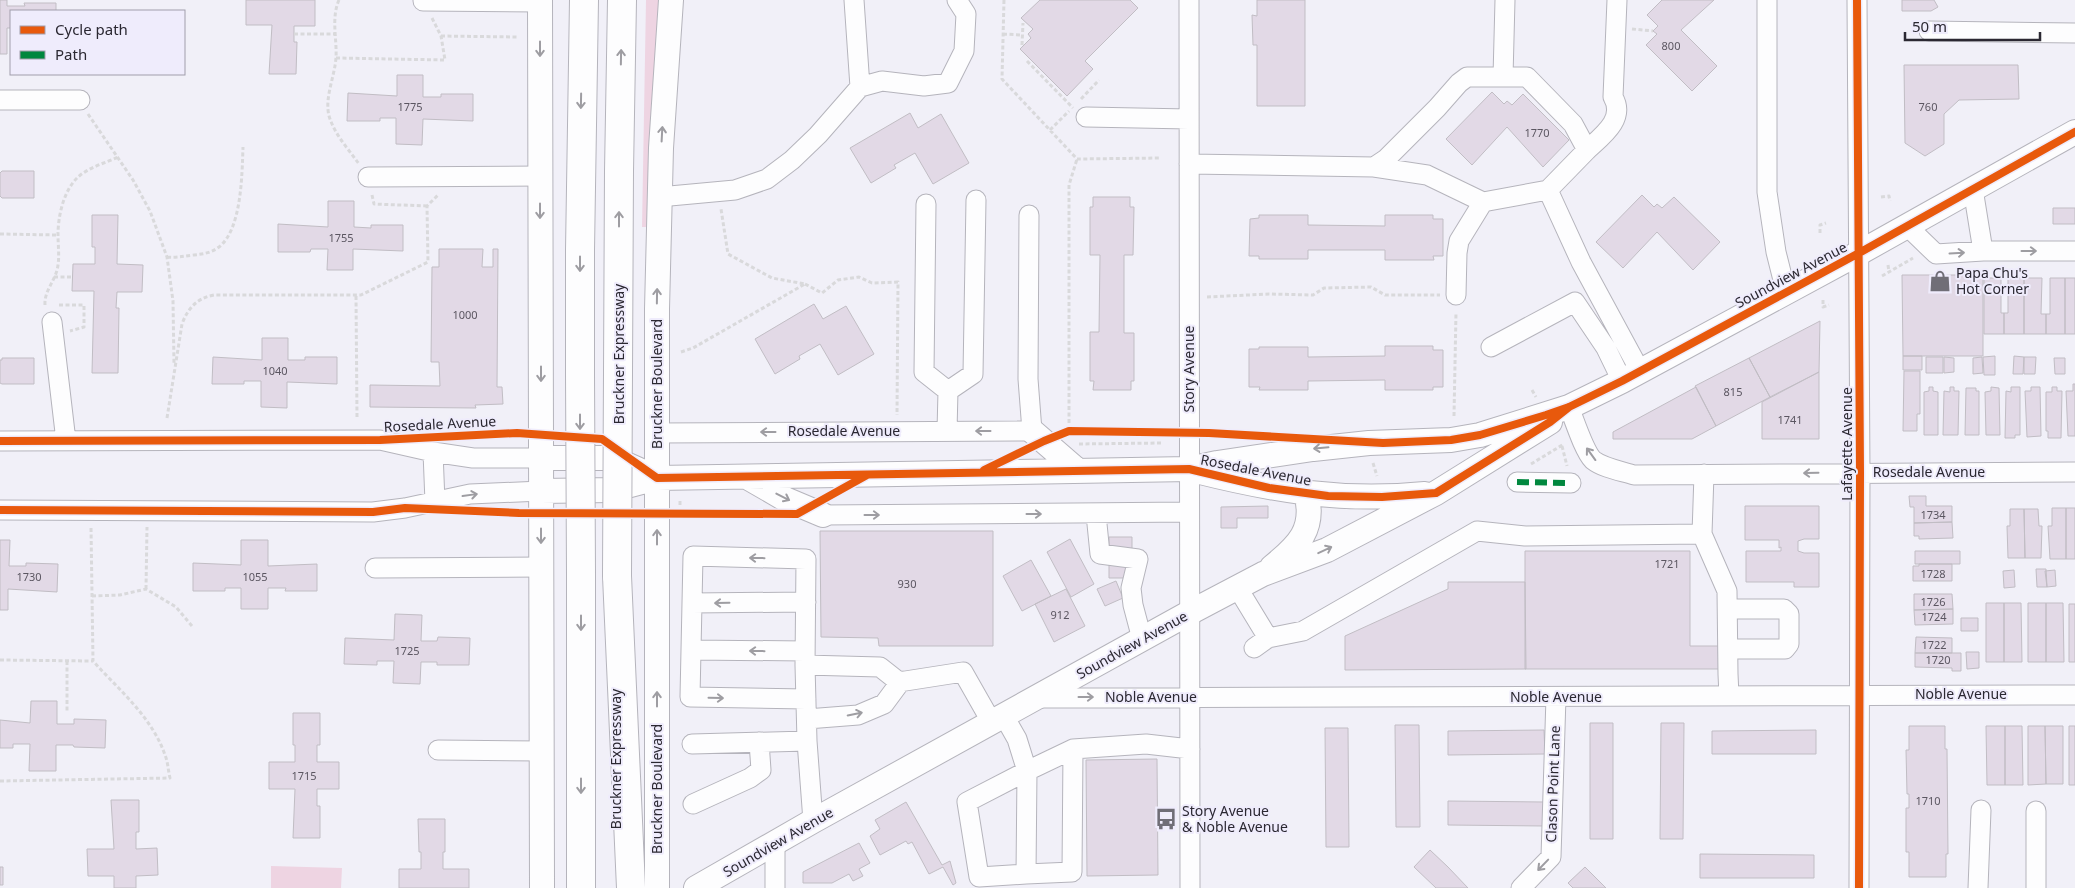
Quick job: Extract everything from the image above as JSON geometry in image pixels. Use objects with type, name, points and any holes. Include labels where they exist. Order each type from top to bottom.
[{"type":"highway","points":[[581,888],[580,250],[584,0]]},
{"type":"highway","name":"Bruckner Expressway","points":[[615,888],[619,172],[622,0]]},
{"type":"highway","points":[[617,576],[631,888]]},
{"type":"main road","name":"Bruckner Boulevard","points":[[657,888],[659,197],[670,0]]},
{"type":"main road","points":[[540,1],[542,888]]},
{"type":"main road","name":"Soundview Avenue","points":[[1370,444],[1451,440],[1480,435],[1569,407],[1631,376],[1786,292],[2075,132]]},
{"type":"main road","name":"Soundview Avenue","points":[[696,888],[776,844],[813,821],[1237,587],[1263,574],[1327,550],[1436,493],[1550,422],[1569,407]]},
{"type":"main road","points":[[1032,431],[1077,470]]},
{"type":"main road","name":"Rosedale Avenue","points":[[541,491],[612,490],[657,478],[1189,469],[1314,449],[1370,444]]},
{"type":"main road","name":"Rosedale Avenue","points":[[541,458],[612,458],[657,478]]},
{"type":"main road","name":"Rosedale Avenue","points":[[1189,469],[1269,488],[1306,494],[1368,497],[1436,493]]},
{"type":"main road","points":[[745,476],[785,498],[823,515]]},
{"type":"main road","points":[[1263,574],[1288,553],[1309,524],[1310,515],[1306,494]]},
{"type":"street","points":[[854,0],[860,87]]},
{"type":"street","points":[[659,197],[735,190],[767,179],[792,160],[818,135],[860,87],[882,81],[924,86],[948,83],[964,51],[966,14],[957,0]]},
{"type":"street","name":"Story Avenue","points":[[1189,0],[1190,888]]},
{"type":"street","points":[[1503,77],[1506,0]]},
{"type":"street","points":[[1189,164],[1374,167],[1428,175],[1483,202],[1548,190],[1614,123],[1617,104],[1612,97],[1617,0]]},
{"type":"street","points":[[1767,0],[1767,192],[1776,252],[1786,292]]},
{"type":"street","name":"Lafayette Avenue","points":[[1857,0],[1860,472],[1859,888]]},
{"type":"street","points":[[423,1],[540,1]]},
{"type":"street","points":[[1928,31],[2075,33]]},
{"type":"street","points":[[1374,167],[1386,159],[1437,108],[1458,83],[1467,77],[1527,77],[1573,124],[1587,150]]},
{"type":"street","points":[[0,100],[80,100]]},
{"type":"street","points":[[1086,117],[1189,118]]},
{"type":"street","points":[[368,177],[540,176]]},
{"type":"street","points":[[1973,189],[1983,251]]},
{"type":"street","points":[[1548,190],[1631,376]]},
{"type":"street","points":[[948,390],[973,374],[976,200]]},
{"type":"street","points":[[1456,295],[1459,240],[1483,202]]},
{"type":"street","points":[[926,204],[924,372],[948,390]]},
{"type":"street","points":[[1029,215],[1028,379],[1032,431]]},
{"type":"street","points":[[1907,226],[1936,254],[1983,251],[2075,251]]},
{"type":"street","points":[[1491,347],[1575,302],[1606,348],[1631,376]]},
{"type":"street","points":[[48,314],[66,441]]},
{"type":"street","points":[[947,431],[948,390]]},
{"type":"street","name":"Rosedale Avenue","points":[[1569,407],[1580,436],[1592,459],[1602,465],[1634,475],[2075,472]]},
{"type":"street","name":"Rosedale Avenue","points":[[657,433],[1032,431]]},
{"type":"street","name":"Rosedale Avenue","points":[[0,441],[380,440],[433,452],[473,458],[541,458]]},
{"type":"street","points":[[433,452],[435,502]]},
{"type":"street","points":[[1704,474],[1702,534],[1727,591],[1730,696]]},
{"type":"street","points":[[1517,482],[1570,478]]},
{"type":"street","name":"Rosedale Avenue","points":[[0,510],[373,512],[470,494],[541,491]]},
{"type":"street","points":[[823,515],[1189,512]]},
{"type":"street","points":[[1096,514],[1100,554],[1138,559],[1131,588],[1132,605],[1142,639]]},
{"type":"street","points":[[1237,587],[1261,643],[1303,631],[1477,531],[1525,536],[1702,534]]},
{"type":"street","points":[[806,699],[690,697],[692,556],[806,559],[805,658],[807,719],[807,741],[813,821]]},
{"type":"street","points":[[375,568],[541,567]]},
{"type":"street","points":[[692,603],[806,602]]},
{"type":"street","points":[[1728,609],[1784,608],[1789,614],[1789,644],[1785,649],[1728,649]]},
{"type":"street","points":[[691,650],[805,658],[880,667],[899,682],[963,672],[998,720],[1017,739],[1027,771],[1026,874]]},
{"type":"street","points":[[807,719],[858,715],[884,704],[902,681]]},
{"type":"street","name":"Noble Avenue","points":[[1037,698],[2075,694]]},
{"type":"street","name":"Clason Point Lane","points":[[1521,888],[1551,857],[1556,697]]},
{"type":"street","points":[[692,744],[807,741]]},
{"type":"street","points":[[693,804],[750,778],[761,770],[759,742]]},
{"type":"street","points":[[1073,749],[1072,872],[979,877],[967,802],[1073,749],[1146,744],[1190,749]]},
{"type":"street","points":[[438,750],[542,752]]},
{"type":"street","points":[[1978,888],[1981,810]]},
{"type":"street","points":[[2036,811],[2036,888]]},
{"type":"street","points":[[775,888],[776,844]]},
{"type":"path","points":[[167,418],[180,334],[186,314],[194,303],[206,296],[226,294],[356,296],[428,262],[427,206],[374,204],[368,177],[340,138],[329,117],[328,106],[336,58],[336,8],[339,0]]},
{"type":"path","points":[[1004,0],[1002,79],[1077,159],[1160,158]]},
{"type":"path","points":[[336,58],[445,60],[441,36],[423,1]]},
{"type":"path","points":[[1022,45],[1023,23]]},
{"type":"path","points":[[294,34],[335,34]]},
{"type":"path","points":[[1003,34],[1022,35]]},
{"type":"path","points":[[441,36],[518,37]]},
{"type":"path","points":[[1027,61],[1073,107],[1086,117]]},
{"type":"path","points":[[80,100],[91,121],[133,180],[150,211],[167,257],[173,301],[174,374]]},
{"type":"path","points":[[167,257],[177,258],[206,254],[220,246],[227,238],[237,210],[242,166],[242,147]]},
{"type":"path","points":[[48,314],[44,298],[57,269],[58,235],[62,204],[77,178],[91,169],[118,157]]},
{"type":"path","points":[[1069,423],[1069,185],[1077,159]]},
{"type":"path","points":[[718,192],[728,254],[772,278],[805,284],[822,293],[838,280],[859,277],[872,283],[898,282],[897,419]]},
{"type":"path","points":[[1881,197],[1889,196],[1890,201]]},
{"type":"path","points":[[1820,233],[1820,225],[1826,223]]},
{"type":"path","points":[[0,234],[58,235]]},
{"type":"path","points":[[1882,276],[1920,254]]},
{"type":"path","points":[[1888,265],[1889,272]]},
{"type":"path","points":[[54,277],[73,277]]},
{"type":"path","points":[[681,352],[693,348],[805,284]]},
{"type":"path","points":[[1189,297],[1269,294],[1313,295],[1324,288],[1371,287],[1385,295],[1456,295],[1454,416]]},
{"type":"path","points":[[356,296],[356,418]]},
{"type":"path","points":[[1823,300],[1822,307],[1829,305]]},
{"type":"path","points":[[1529,465],[1569,441]]},
{"type":"path","points":[[1078,444],[1161,443]]},
{"type":"path","points":[[1562,446],[1570,478]]},
{"type":"path","points":[[680,501],[680,506]]},
{"type":"path","points":[[657,513],[690,513]]},
{"type":"path","points":[[146,589],[148,523]]},
{"type":"path","points":[[0,781],[170,778],[165,755],[151,728],[122,691],[93,661],[91,526]]},
{"type":"path","points":[[92,596],[120,595],[146,589],[176,607],[192,626]]},
{"type":"path","points":[[0,660],[93,661]]},
{"type":"path","points":[[67,661],[67,711]]},
{"type":"shaded area","points":[[646,0],[659,0],[648,227],[642,227]]},
{"type":"shaded area","points":[[271,866],[342,868],[341,888],[271,888]]},
{"type":"building","points":[[0,0],[7,0],[7,6],[25,6],[24,3],[56,3],[56,10],[10,10],[10,28],[7,28],[7,54],[0,54]]},
{"type":"building","points":[[246,0],[315,0],[315,26],[294,26],[294,42],[297,42],[296,74],[269,74],[272,25],[246,25]]},
{"type":"building","points":[[1040,0],[1130,0],[1138,8],[1085,61],[1093,69],[1067,96],[1020,49],[1031,38],[1028,34],[1033,29],[1021,18]]},
{"type":"building","points":[[1257,0],[1305,0],[1305,106],[1257,106],[1257,45],[1253,45],[1252,15],[1257,16]]},
{"type":"building","points":[[1662,0],[1714,0],[1681,30],[1717,66],[1692,91],[1646,45],[1657,34],[1653,31],[1658,26],[1647,15]]},
{"type":"building","points":[[1902,0],[1934,0],[1938,7],[1931,11],[1902,11]]},
{"type":"building","points":[[1904,65],[2018,65],[2019,99],[1959,100],[1944,114],[1944,144],[1925,156],[1905,143]]},
{"type":"building","points":[[397,75],[423,75],[423,97],[441,97],[441,94],[473,94],[473,121],[423,119],[422,145],[396,144],[396,118],[380,118],[380,121],[347,121],[348,93],[397,96]]},
{"type":"building","points":[[1492,92],[1504,104],[1507,101],[1512,105],[1523,94],[1569,140],[1543,167],[1507,127],[1472,165],[1446,139]]},
{"type":"building","points":[[910,113],[918,128],[941,114],[969,163],[933,184],[915,153],[894,165],[896,168],[871,183],[850,148]]},
{"type":"building","points":[[2,171],[34,171],[34,198],[2,198],[0,196],[0,173]]},
{"type":"building","points":[[1642,195],[1654,207],[1657,204],[1662,208],[1674,197],[1720,242],[1693,270],[1657,232],[1623,268],[1596,242]]},
{"type":"building","points":[[1093,197],[1130,197],[1130,207],[1134,207],[1133,255],[1124,255],[1124,333],[1134,333],[1134,381],[1131,381],[1131,390],[1093,390],[1094,381],[1090,381],[1090,332],[1099,332],[1100,255],[1090,255],[1090,207],[1093,207]]},
{"type":"building","points":[[328,201],[354,201],[354,227],[371,228],[371,225],[403,225],[403,251],[353,249],[353,270],[327,270],[328,249],[311,249],[310,252],[278,252],[278,224],[328,227]]},
{"type":"building","points":[[2053,208],[2075,208],[2075,224],[2053,224]]},
{"type":"building","points":[[92,215],[118,215],[117,264],[143,265],[142,292],[117,292],[116,308],[119,308],[118,373],[92,373],[94,291],[72,291],[73,264],[95,264],[95,247],[92,247]]},
{"type":"building","points":[[1259,215],[1308,215],[1308,225],[1385,226],[1385,215],[1433,215],[1433,219],[1443,219],[1443,256],[1433,256],[1434,260],[1385,260],[1385,250],[1308,250],[1308,259],[1259,259],[1259,256],[1249,256],[1250,219],[1259,218]]},
{"type":"building","points":[[439,249],[483,249],[482,267],[493,267],[493,249],[498,249],[497,387],[502,387],[503,404],[475,405],[476,408],[370,407],[370,385],[440,386],[439,362],[431,362],[432,267],[439,267]]},
{"type":"building","points":[[1902,275],[1983,275],[1983,356],[1903,356]]},
{"type":"building","points":[[1984,278],[2001,278],[2001,313],[2004,313],[2004,334],[1984,334]]},
{"type":"building","points":[[2008,278],[2024,278],[2024,334],[2004,334],[2004,313],[2008,313]]},
{"type":"building","points":[[2024,278],[2042,278],[2041,314],[2046,314],[2046,334],[2024,334]]},
{"type":"building","points":[[2050,278],[2065,278],[2065,334],[2046,334],[2046,314],[2050,314]]},
{"type":"building","points":[[2065,278],[2075,278],[2075,334],[2065,334]]},
{"type":"building","points":[[814,304],[823,319],[846,306],[874,354],[838,375],[820,344],[799,356],[800,359],[775,374],[755,339]]},
{"type":"building","points":[[1820,321],[1819,372],[1770,397],[1749,358]]},
{"type":"building","points":[[262,338],[288,338],[288,360],[305,360],[305,357],[337,357],[337,384],[287,382],[287,408],[261,407],[261,381],[244,381],[244,384],[212,384],[213,357],[262,360]]},
{"type":"building","points":[[1385,346],[1433,346],[1433,350],[1443,350],[1443,387],[1433,387],[1433,390],[1385,390],[1385,380],[1308,381],[1308,390],[1259,390],[1260,387],[1249,387],[1249,349],[1259,349],[1259,347],[1308,347],[1308,357],[1385,356]]},
{"type":"building","points":[[1903,356],[1922,356],[1922,370],[1903,370]]},
{"type":"building","points":[[1995,356],[1995,375],[1984,375],[1983,357]]},
{"type":"building","points":[[2014,356],[2024,357],[2023,374],[2013,374]]},
{"type":"building","points":[[1926,357],[1943,357],[1943,373],[1926,373]]},
{"type":"building","points":[[1944,357],[1954,358],[1954,372],[1944,373]]},
{"type":"building","points":[[1982,357],[1983,373],[1973,374],[1973,358]]},
{"type":"building","points":[[2024,357],[2036,357],[2035,374],[2024,374]]},
{"type":"building","points":[[2,358],[34,358],[34,384],[0,383],[0,360]]},
{"type":"building","points":[[1749,358],[1770,397],[1716,426],[1695,386]]},
{"type":"building","points":[[2054,358],[2065,358],[2065,374],[2055,374]]},
{"type":"building","points":[[1904,371],[1920,371],[1920,414],[1917,414],[1917,431],[1903,431]]},
{"type":"building","points":[[1819,372],[1819,439],[1762,439],[1762,402]]},
{"type":"building","points":[[2073,384],[2075,384],[2075,436],[2068,436],[2066,391],[2073,391]]},
{"type":"building","points":[[1696,387],[1716,426],[1692,439],[1613,439],[1613,432]]},
{"type":"building","points":[[1929,387],[1933,387],[1933,391],[1938,392],[1938,435],[1924,435],[1924,392],[1929,391]]},
{"type":"building","points":[[1950,387],[1954,387],[1954,391],[1959,391],[1958,435],[1943,435],[1944,391],[1950,392]]},
{"type":"building","points":[[1991,387],[1999,388],[2000,435],[1986,435],[1985,392],[1991,391]]},
{"type":"building","points":[[2011,387],[2020,387],[2020,435],[2015,435],[2015,438],[2005,438],[2006,391],[2011,392]]},
{"type":"building","points":[[2031,387],[2040,387],[2041,436],[2027,437],[2025,391],[2031,391]]},
{"type":"building","points":[[2052,387],[2057,387],[2057,391],[2062,391],[2061,438],[2048,438],[2048,431],[2046,431],[2046,392],[2052,392]]},
{"type":"building","points":[[1966,388],[1976,388],[1976,391],[1979,391],[1979,435],[1965,435]]},
{"type":"building","points":[[1909,496],[1926,496],[1926,506],[1952,506],[1952,522],[1914,523],[1914,507],[1910,507]]},
{"type":"building","points":[[1268,506],[1268,518],[1237,518],[1237,528],[1221,528],[1221,507]]},
{"type":"building","points":[[1745,506],[1819,506],[1819,539],[1798,541],[1798,551],[1819,553],[1819,587],[1794,587],[1794,582],[1746,582],[1746,551],[1781,551],[1781,547],[1779,548],[1779,540],[1745,540]]},
{"type":"building","points":[[2052,508],[2066,508],[2066,559],[2050,559],[2048,526],[2052,526]]},
{"type":"building","points":[[2066,508],[2075,508],[2075,559],[2066,559]]},
{"type":"building","points":[[2010,509],[2024,509],[2025,558],[2008,558],[2007,526],[2010,526]]},
{"type":"building","points":[[2024,509],[2038,509],[2039,526],[2042,526],[2041,558],[2025,558]]},
{"type":"building","points":[[1952,522],[1953,538],[1919,539],[1919,536],[1914,536],[1914,523]]},
{"type":"building","points":[[820,531],[993,531],[993,646],[879,646],[878,638],[821,637]]},
{"type":"building","points":[[1109,537],[1132,537],[1132,578],[1109,578]]},
{"type":"building","points":[[1070,539],[1094,584],[1071,597],[1047,552]]},
{"type":"building","points":[[0,540],[10,540],[9,566],[26,566],[26,563],[58,564],[57,592],[8,589],[8,610],[0,610]]},
{"type":"building","points":[[241,540],[268,540],[268,566],[317,564],[317,591],[285,591],[286,588],[268,588],[268,609],[241,609],[241,588],[225,588],[225,591],[193,591],[193,563],[241,565]]},
{"type":"building","points":[[1525,551],[1690,551],[1690,646],[1719,646],[1719,669],[1525,669]]},
{"type":"building","points":[[1915,551],[1960,551],[1960,564],[1915,564]]},
{"type":"building","points":[[1031,560],[1051,596],[1022,611],[1003,576]]},
{"type":"building","points":[[1919,564],[1952,564],[1952,581],[1913,581],[1913,566],[1919,566]]},
{"type":"building","points":[[2036,569],[2046,569],[2047,587],[2037,587]]},
{"type":"building","points":[[2014,570],[2015,587],[2004,588],[2003,571]]},
{"type":"building","points":[[2055,570],[2056,586],[2047,587],[2045,571]]},
{"type":"building","points":[[1116,581],[1123,598],[1105,606],[1097,589]]},
{"type":"building","points":[[1448,582],[1525,582],[1526,669],[1345,670],[1345,636],[1448,589]]},
{"type":"building","points":[[1066,589],[1085,626],[1054,642],[1035,604]]},
{"type":"building","points":[[1914,594],[1952,594],[1953,609],[1914,610]]},
{"type":"building","points":[[1986,603],[2004,603],[2004,662],[1986,662]]},
{"type":"building","points":[[2004,603],[2021,603],[2022,662],[2004,662]]},
{"type":"building","points":[[2028,603],[2046,603],[2046,662],[2028,662]]},
{"type":"building","points":[[2046,603],[2063,603],[2064,662],[2046,662]]},
{"type":"building","points":[[2069,604],[2075,604],[2075,662],[2069,662]]},
{"type":"building","points":[[1953,609],[1953,624],[1915,625],[1914,610]]},
{"type":"building","points":[[395,614],[422,615],[421,641],[437,641],[438,637],[470,638],[469,665],[437,665],[437,662],[421,662],[420,684],[393,683],[394,661],[377,661],[377,665],[344,664],[345,638],[394,640]]},
{"type":"building","points":[[1961,618],[1978,618],[1978,631],[1961,631]]},
{"type":"building","points":[[1916,637],[1952,638],[1952,653],[1915,653]]},
{"type":"building","points":[[1966,652],[1979,652],[1979,668],[1967,669]]},
{"type":"building","points":[[1915,653],[1961,653],[1961,671],[1952,671],[1952,668],[1915,667]]},
{"type":"building","points":[[31,701],[57,701],[57,724],[74,724],[74,719],[106,720],[105,748],[56,745],[56,771],[29,771],[30,744],[13,744],[13,748],[0,748],[0,720],[30,723]]},
{"type":"building","points":[[293,713],[320,713],[320,745],[317,745],[317,762],[339,762],[339,789],[317,789],[317,806],[320,806],[320,838],[293,838],[295,789],[269,789],[269,762],[295,762]]},
{"type":"building","points":[[1590,723],[1613,723],[1613,839],[1590,839]]},
{"type":"building","points":[[1661,723],[1684,723],[1683,839],[1660,839]]},
{"type":"building","points":[[1395,725],[1419,725],[1420,827],[1396,827]]},
{"type":"building","points":[[1909,726],[1945,726],[1948,854],[1946,854],[1946,877],[1909,877],[1909,852],[1906,852],[1906,808],[1909,808],[1909,794],[1907,794],[1906,750],[1909,750]]},
{"type":"building","points":[[1986,726],[2005,726],[2005,785],[1987,785]]},
{"type":"building","points":[[2005,726],[2022,726],[2023,785],[2005,785]]},
{"type":"building","points":[[2028,726],[2045,726],[2046,784],[2028,785]]},
{"type":"building","points":[[2045,726],[2063,726],[2063,784],[2046,784]]},
{"type":"building","points":[[2069,726],[2075,726],[2075,785],[2069,785]]},
{"type":"building","points":[[1325,728],[1348,728],[1349,847],[1326,847]]},
{"type":"building","points":[[1544,730],[1545,754],[1448,755],[1448,731]]},
{"type":"building","points":[[1816,730],[1816,754],[1712,754],[1712,731]]},
{"type":"building","points":[[1157,759],[1158,875],[1087,876],[1086,760]]},
{"type":"building","points":[[111,800],[139,800],[139,832],[136,832],[136,849],[157,848],[158,875],[136,876],[136,888],[114,888],[114,876],[88,876],[87,849],[114,849]]},
{"type":"building","points":[[1448,801],[1544,802],[1544,826],[1448,825]]},
{"type":"building","points":[[906,802],[942,865],[950,861],[956,883],[953,885],[943,867],[929,874],[912,842],[908,844],[906,841],[880,855],[870,836],[880,829],[875,820]]},
{"type":"building","points":[[418,819],[445,819],[443,869],[469,869],[469,888],[399,888],[399,869],[421,869]]},
{"type":"building","points":[[859,843],[870,863],[859,869],[863,876],[853,881],[849,874],[832,883],[803,883],[803,872]]},
{"type":"building","points":[[1430,850],[1468,888],[1436,888],[1414,867]]},
{"type":"building","points":[[1700,854],[1814,855],[1814,878],[1700,878]]},
{"type":"building","points":[[0,867],[3,867],[3,885],[0,885]]},
{"type":"building","points":[[1585,867],[1606,888],[1573,888],[1568,883]]},
{"type":"marked path","points":[[1517,482],[1571,483]]},
{"type":"cycle path","points":[[1857,0],[1860,472],[1859,888]]},
{"type":"cycle path","points":[[984,470],[1069,431],[1209,433],[1383,443],[1451,440],[1480,435],[1546,415],[1569,407],[1622,381],[1859,253],[2075,132]]},
{"type":"cycle path","points":[[0,441],[380,440],[517,433],[602,439],[657,478],[1189,469],[1269,488],[1328,496],[1382,497],[1436,493],[1550,422],[1569,407]]},
{"type":"cycle path","points":[[0,510],[373,512],[405,508],[519,513],[797,514],[867,475]]},
{"type":"place","name":"Papa Chu's Hot Corner","points":[[1940,281]]},
{"type":"place","name":"Story Avenue & Noble Avenue","points":[[1166,819]]}]
